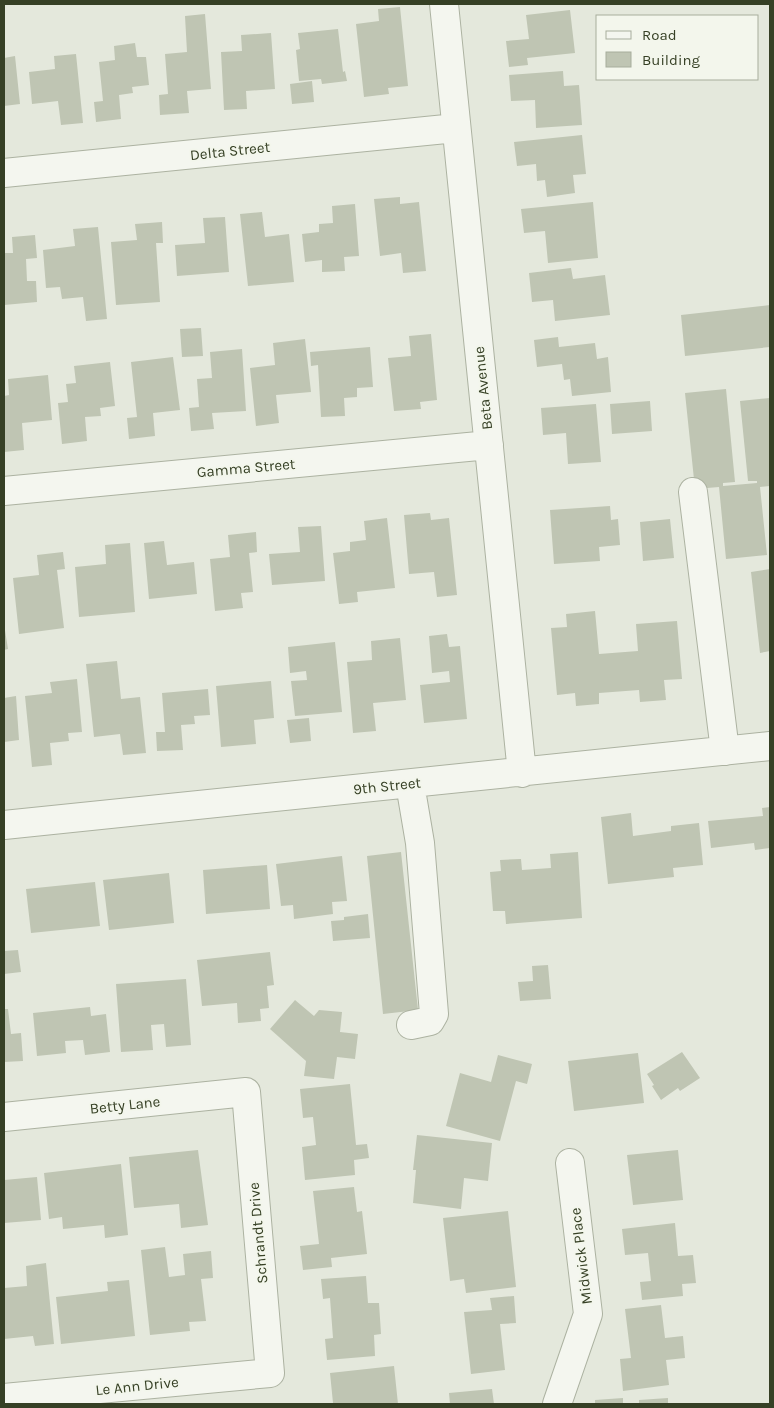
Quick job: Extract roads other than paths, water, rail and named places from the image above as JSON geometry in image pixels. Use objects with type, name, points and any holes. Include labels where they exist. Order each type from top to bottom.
[{"type":"street","name":"Beta Avenue","points":[[444,4],[522,773]]},
{"type":"street","name":"Delta Street","points":[[4,173],[456,128]]},
{"type":"street","name":"Gamma Street","points":[[4,491],[489,445]]},
{"type":"street","points":[[693,492],[725,751]]},
{"type":"street","name":"9th Street","points":[[4,825],[770,746]]},
{"type":"street","points":[[410,784],[420,843],[434,1014],[430,1021],[411,1025]]},
{"type":"street","name":"Betty Lane","points":[[4,1117],[246,1092]]},
{"type":"street","name":"Schrandt Drive","points":[[246,1092],[270,1373]]},
{"type":"street","name":"Midwick Place","points":[[557,1404],[588,1314],[570,1163]]},
{"type":"street","name":"Le Ann Drive","points":[[4,1398],[270,1373]]}]
